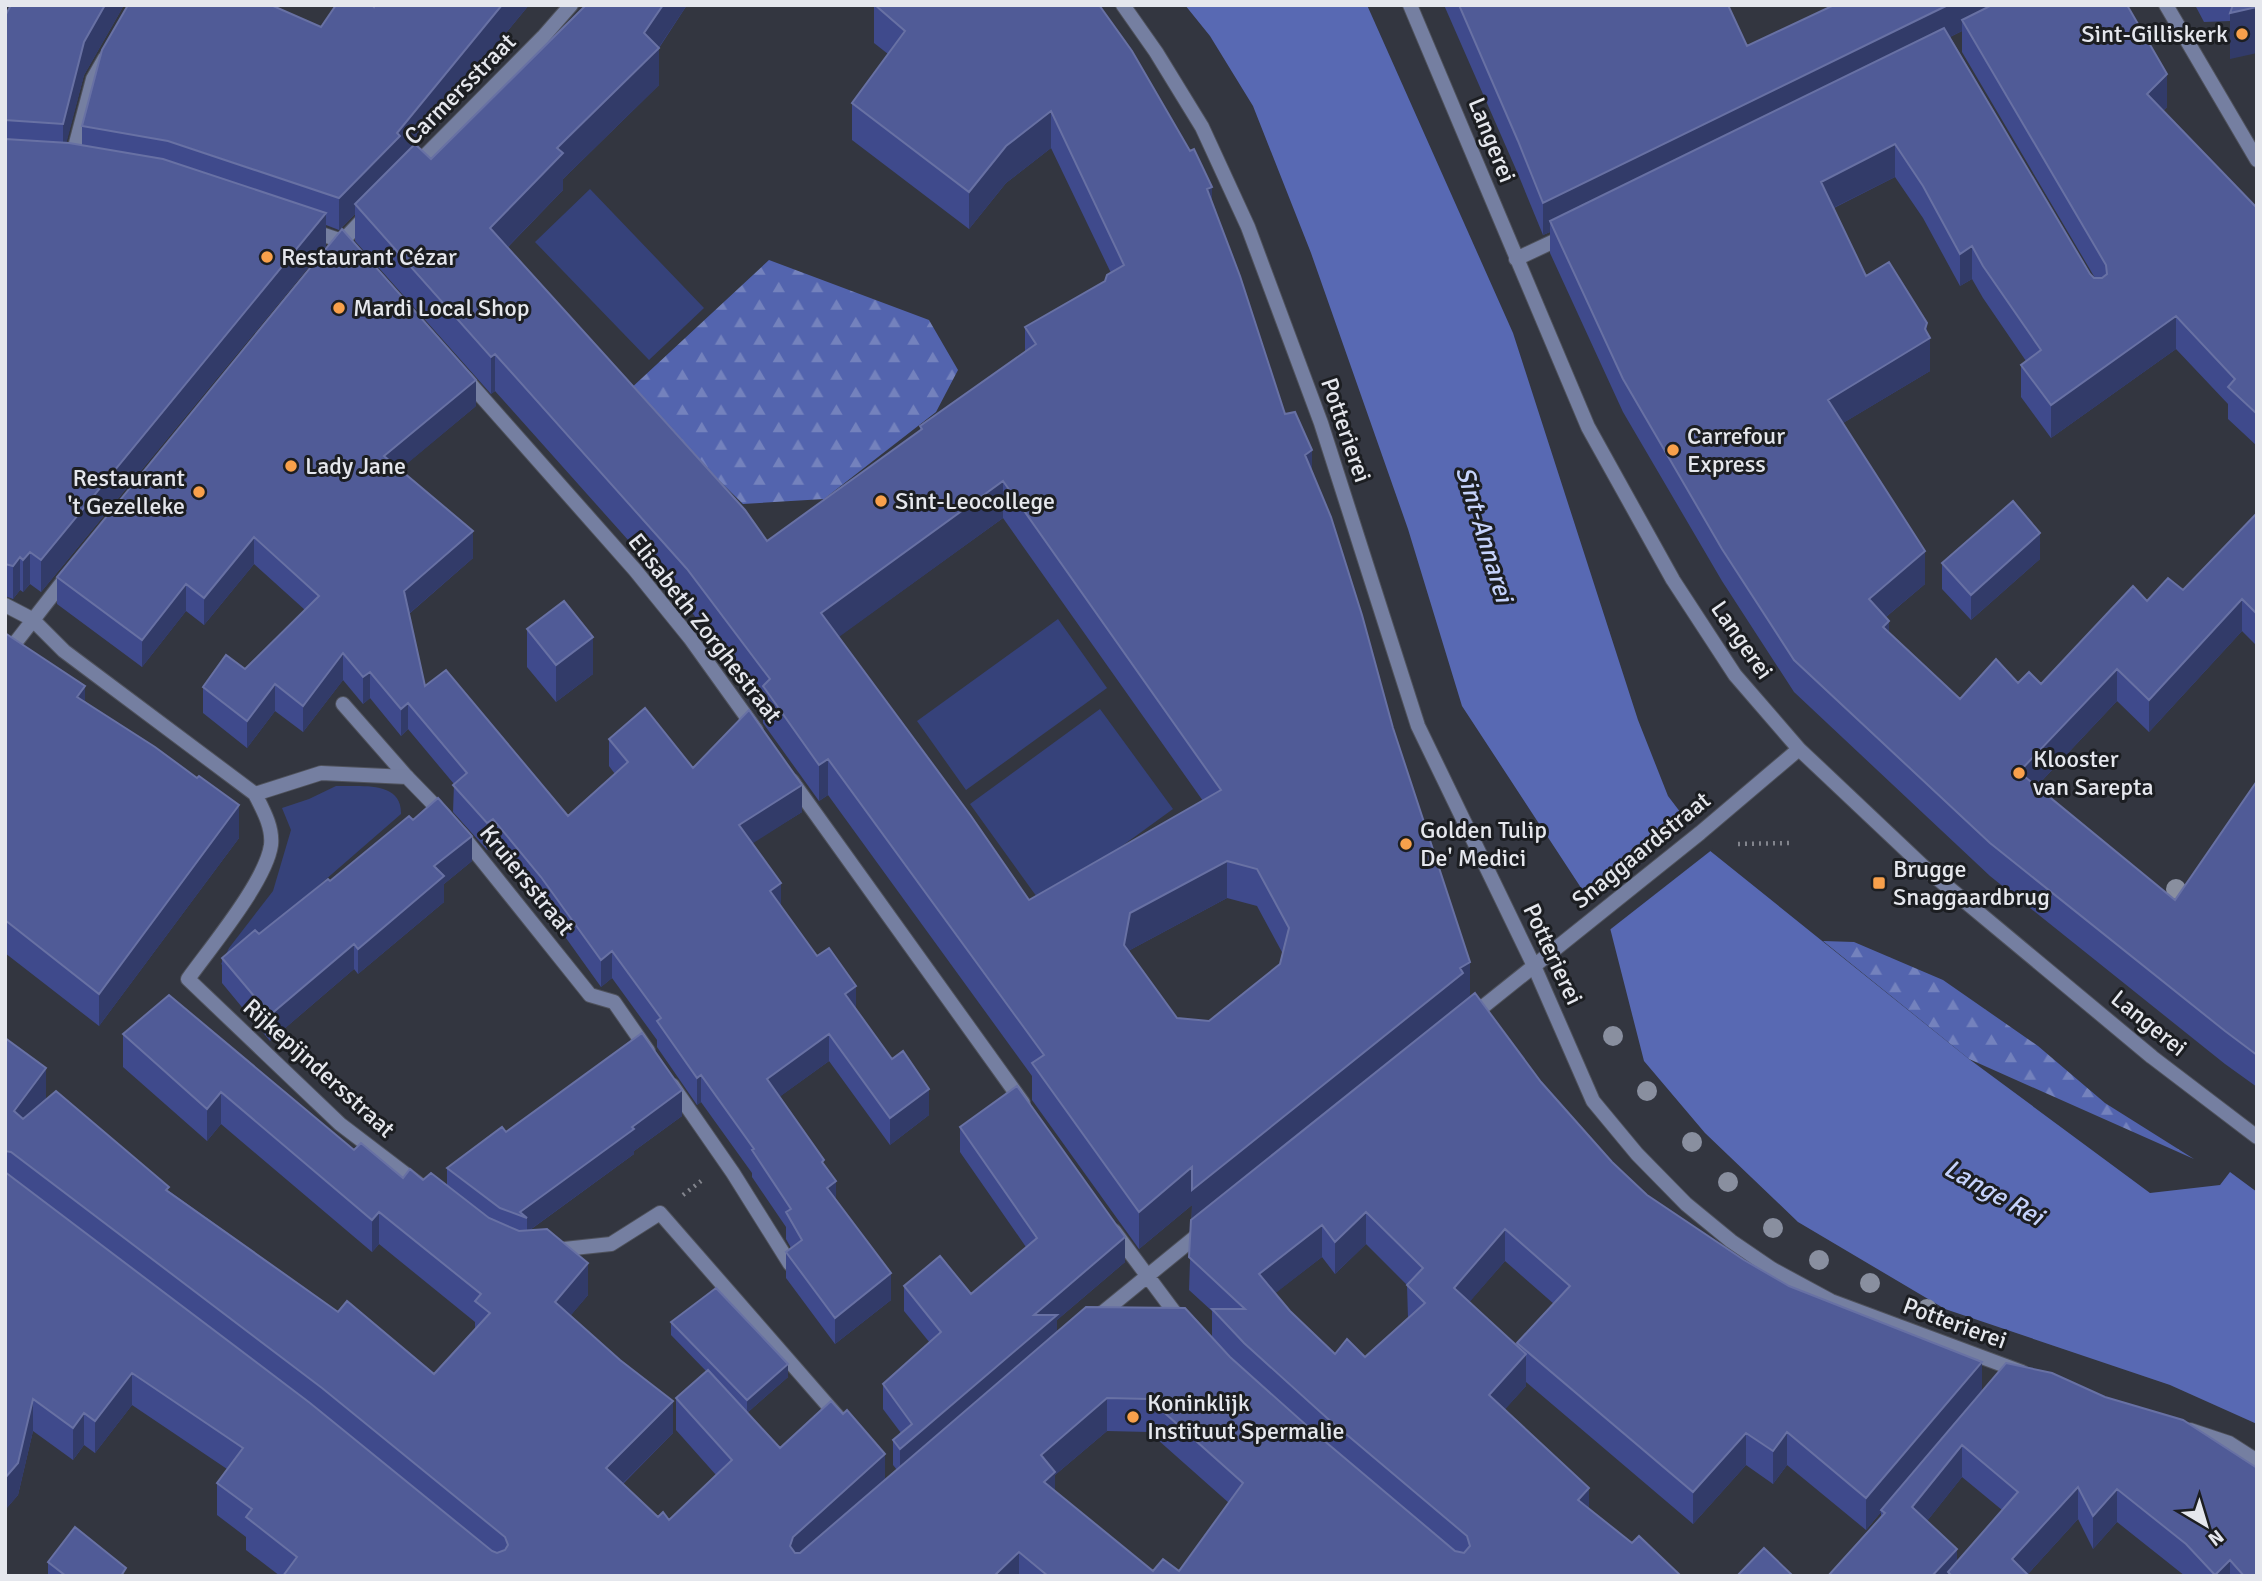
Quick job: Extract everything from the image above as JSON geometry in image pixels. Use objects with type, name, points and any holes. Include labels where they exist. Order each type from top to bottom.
[{"type":"street","name":"Carmersstraat","points":[[399,182],[572,5]]},
{"type":"street","name":"Potterierei","points":[[1123,5],[1156,52],[1202,127],[1248,227],[1321,423],[1418,726],[1534,966],[1593,1101],[1637,1154],[1686,1204],[1731,1241],[1772,1269],[1831,1301],[2011,1374],[2040,1378]]},
{"type":"street","name":"Langerei","points":[[1410,5],[1588,426],[1673,580],[1735,675],[1799,749],[1925,869],[2152,1057],[2257,1137]]},
{"type":"street","points":[[2166,5],[2257,160]]},
{"type":"street","points":[[70,167],[93,79],[111,48]]},
{"type":"street","points":[[324,262],[380,201]]},
{"type":"street","points":[[291,224],[342,241],[360,261]]},
{"type":"street","points":[[1516,259],[1578,229]]},
{"type":"street","name":"Elisabeth Zorghestraat","points":[[452,364],[635,570],[690,638],[763,740]]},
{"type":"street","points":[[5,656],[76,565]]},
{"type":"street","points":[[5,605],[32,619],[64,651],[255,794],[321,774],[407,777]]},
{"type":"street","name":"Kruiersstraat","points":[[343,704],[407,777],[428,809],[469,842],[590,995],[614,1002],[733,1173],[789,1264]]},
{"type":"street","name":"Snaggaardstraat","points":[[1460,1025],[1700,833],[1799,749]]},
{"type":"street","points":[[787,773],[1029,1111]]},
{"type":"street","name":"Rijkepijndersstraat","points":[[255,794],[268,821],[271,844],[262,874],[188,979],[340,1124],[428,1191]]},
{"type":"street","points":[[536,1252],[611,1244],[660,1213],[846,1426]]},
{"type":"street","points":[[1084,1328],[1221,1216]]},
{"type":"street","points":[[1109,1224],[1176,1317],[1194,1335]]},
{"type":"street","points":[[2178,1426],[2229,1443],[2257,1461]]},
{"type":"path","points":[[1736,844],[1789,843]]},
{"type":"shaded area","points":[[590,189],[704,308],[649,360],[535,242]]},
{"type":"shaded area","points":[[1058,619],[1107,688],[966,790],[917,721]]},
{"type":"shaded area","points":[[1100,709],[1173,809],[1042,904],[970,804]]},
{"type":"shaded area","points":[[336,786],[367,786],[387,790],[395,795],[401,814],[225,967],[221,964],[229,948],[273,891],[291,830],[282,808]]},
{"type":"green space","points":[[769,260],[929,320],[958,370],[936,412],[824,499],[743,504],[628,391]]},
{"type":"green space","points":[[1823,941],[1854,942],[1943,980],[2038,1046],[2105,1103],[2194,1159],[1969,1059]]},
{"type":"water","points":[[1185,5],[1367,5],[1513,333],[1638,720],[1668,796],[1709,850],[1969,1059],[2150,1193],[2220,1185],[2230,1172],[2257,1192],[2257,1424],[2170,1385],[1945,1309],[1798,1222],[1705,1133],[1644,1061],[1610,928],[1462,706],[1408,529],[1311,253],[1253,106],[1210,36]]},
{"type":"pier","points":[[1690,820],[1713,849],[1607,932],[1585,902]]},
{"type":"building","points":[[11,5],[105,5],[84,42],[63,124],[5,120],[5,16]]},
{"type":"building","points":[[128,5],[271,5],[321,27],[336,5],[502,5],[397,133],[400,136],[339,198],[168,141],[82,126],[102,50]]},
{"type":"building","points":[[586,5],[663,5],[644,33],[659,48],[557,148],[563,153],[490,228],[745,510],[767,541],[922,429],[920,426],[1036,344],[1025,327],[1105,281],[1107,275],[1124,265],[1051,111],[1006,146],[969,192],[852,103],[905,31],[875,5],[1099,5],[1132,51],[1190,151],[1194,149],[1212,187],[1207,189],[1240,276],[1285,414],[1295,412],[1312,450],[1305,455],[1331,517],[1362,615],[1393,728],[1470,962],[1460,968],[1463,973],[1192,1190],[1192,1167],[1139,1212],[1032,1063],[1044,1055],[828,759],[819,765],[763,686],[770,679],[687,569],[495,354],[491,357],[355,204],[415,144],[431,159]],"holes":[[[1003,481],[1221,790],[1029,900],[971,816],[821,613]],[[1227,861],[1257,869],[1289,928],[1280,964],[1209,1021],[1177,1018],[1124,945],[1130,913]]]},
{"type":"building","points":[[1459,5],[1728,5],[1747,46],[1834,5],[1948,5],[1543,203]]},
{"type":"building","points":[[1992,5],[2127,5],[2167,74],[2147,94],[2257,208],[2257,414],[2228,387],[2235,379],[2176,316],[2051,405],[2021,365],[2041,350],[1972,246],[1960,254],[1923,186],[1895,144],[1821,182],[1866,276],[1889,262],[1927,323],[1925,329],[1930,338],[1828,400],[1925,551],[1869,599],[1889,621],[1883,627],[1960,699],[1996,659],[2018,683],[2029,672],[2041,684],[2133,586],[2147,601],[2168,578],[2183,590],[2257,513],[2257,614],[2242,599],[2149,700],[2117,669],[2019,772],[2175,900],[2257,781],[2257,1055],[1990,843],[1794,660],[1722,549],[1623,379],[1550,221],[1944,28],[2090,274],[2094,278],[2102,278],[2107,274],[2106,265],[1962,20]]},
{"type":"building","points":[[2233,5],[2257,5],[2257,7],[2230,13]]},
{"type":"building","points":[[5,139],[69,143],[163,159],[326,213],[41,560],[30,552],[23,560],[20,557],[13,566],[5,564]]},
{"type":"building","points":[[342,229],[476,380],[384,456],[473,531],[404,591],[425,686],[446,670],[568,816],[628,762],[609,739],[645,708],[693,768],[749,710],[802,785],[739,825],[781,883],[770,891],[817,956],[829,948],[856,986],[845,994],[892,1059],[903,1051],[929,1089],[890,1118],[829,1034],[767,1079],[836,1181],[827,1188],[891,1273],[835,1318],[786,1252],[802,1240],[786,1212],[791,1209],[752,1150],[754,1149],[701,1075],[697,1078],[657,1021],[661,1018],[612,951],[601,960],[541,877],[493,819],[487,823],[453,785],[467,773],[408,703],[401,709],[370,672],[363,677],[343,653],[303,706],[275,684],[247,721],[203,687],[226,655],[245,669],[319,596],[254,537],[204,598],[186,584],[142,640],[57,577]]},
{"type":"building","points":[[2013,501],[2040,533],[1971,595],[1942,563]]},
{"type":"building","points":[[564,601],[593,637],[556,665],[527,629]]},
{"type":"building","points":[[5,633],[85,686],[77,697],[239,805],[99,994],[5,920]]},
{"type":"building","points":[[438,798],[472,836],[434,866],[444,876],[358,949],[354,944],[270,1015],[222,958],[255,930],[259,934],[328,879],[330,881],[409,816],[413,820]]},
{"type":"building","points":[[1475,993],[1541,1082],[1612,1162],[1647,1195],[1744,1260],[1789,1286],[1982,1362],[1866,1498],[1787,1432],[1773,1451],[1746,1433],[1693,1492],[1517,1343],[1570,1286],[1505,1229],[1454,1288],[1526,1354],[1489,1395],[1589,1488],[1578,1500],[1632,1543],[1639,1536],[1681,1576],[1048,1576],[1019,1552],[994,1576],[283,1576],[297,1557],[246,1517],[252,1509],[217,1483],[243,1448],[132,1373],[95,1421],[84,1413],[73,1428],[33,1399],[18,1463],[5,1478],[5,1172],[310,1403],[492,1551],[497,1553],[505,1550],[508,1545],[505,1537],[322,1388],[11,1152],[5,1151],[5,1038],[46,1068],[14,1111],[23,1119],[56,1091],[169,1187],[166,1190],[338,1312],[347,1301],[434,1374],[490,1313],[475,1301],[481,1294],[379,1212],[372,1220],[221,1092],[207,1109],[123,1034],[169,995],[354,1150],[361,1143],[403,1178],[410,1169],[423,1180],[431,1173],[489,1218],[519,1231],[547,1229],[588,1263],[555,1302],[620,1360],[673,1401],[606,1468],[658,1517],[663,1512],[669,1520],[732,1460],[676,1398],[708,1370],[780,1448],[831,1401],[843,1414],[847,1410],[885,1454],[793,1537],[790,1546],[795,1553],[800,1553],[1086,1307],[1185,1308],[1230,1357],[1315,1433],[1455,1551],[1464,1553],[1470,1546],[1467,1536],[1327,1418],[1244,1343],[1212,1309],[1245,1309],[1189,1257],[1191,1220]],"holes":[[[1366,1212],[1423,1268],[1407,1285],[1425,1303],[1365,1357],[1347,1339],[1335,1354],[1290,1311],[1259,1274],[1322,1225],[1335,1242]],[[1107,1398],[1149,1399],[1243,1483],[1179,1571],[1163,1559],[1153,1571],[1044,1482],[1055,1472],[1041,1455]]]},
{"type":"building","points":[[642,1033],[682,1090],[632,1127],[634,1129],[520,1212],[527,1218],[500,1208],[447,1168],[502,1127],[506,1132]]},
{"type":"building","points":[[1017,1086],[1125,1237],[1034,1315],[1057,1315],[900,1449],[893,1440],[912,1424],[883,1384],[941,1332],[904,1286],[940,1256],[971,1294],[1037,1238],[960,1127]]},
{"type":"building","points":[[716,1288],[788,1364],[747,1400],[671,1322]]},
{"type":"building","points":[[2006,1363],[2052,1373],[2105,1397],[2183,1420],[2257,1468],[2257,1576],[2244,1576],[2230,1560],[2215,1575],[2186,1544],[2117,1489],[2093,1516],[2078,1487],[2012,1559],[2029,1576],[1952,1576],[1948,1572],[2018,1492],[1962,1445],[1912,1507],[1957,1549],[1932,1576],[1828,1576],[1885,1513],[1881,1510]]},
{"type":"building","points":[[75,1527],[126,1568],[121,1576],[66,1576],[48,1562]]},
{"type":"building","points":[[1764,1548],[1793,1576],[1737,1576]]},
{"type":"place","name":"Sint-Gilliskerk","points":[[2242,34]]},
{"type":"place","name":"Restaurant Cézar","points":[[267,257]]},
{"type":"place","name":"Mardi Local Shop","points":[[339,308]]},
{"type":"place","name":"Carrefour Express","points":[[1673,450]]},
{"type":"place","name":"Lady Jane","points":[[291,466]]},
{"type":"place","name":"Restaurant 't Gezelleke","points":[[199,492]]},
{"type":"place","name":"Sint-Leocollege","points":[[881,501]]},
{"type":"place","name":"Klooster van Sarepta","points":[[2019,773]]},
{"type":"place","name":"Golden Tulip De' Medici","points":[[1406,844]]},
{"type":"place","name":"Brugge Snaggaardbrug","points":[[1879,883]]},
{"type":"place","name":"Koninklijk Instituut Spermalie","points":[[1133,1417]]},
{"type":"water label","name":"Sint-Annarei","points":[[1485,534]]},
{"type":"water label","name":"Lange Rei","points":[[1994,1192]]}]
